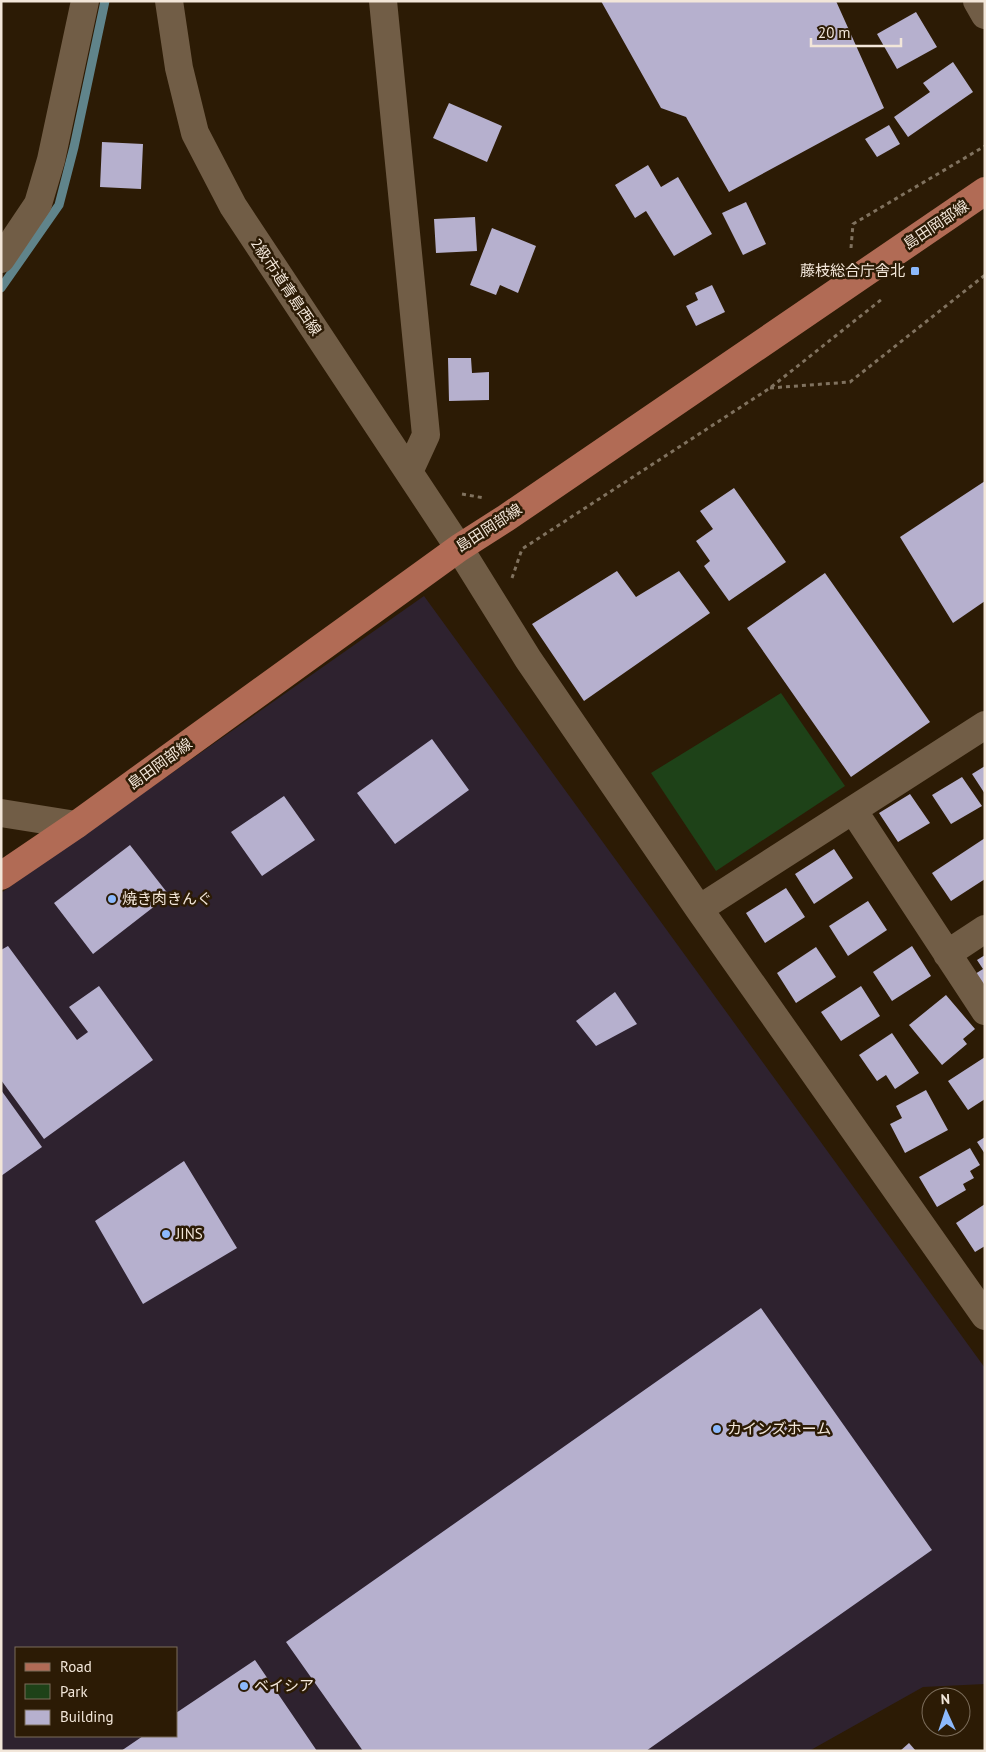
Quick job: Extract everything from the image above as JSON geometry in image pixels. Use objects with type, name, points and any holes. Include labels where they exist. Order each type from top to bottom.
[{"type":"main road","name":"島田岡部線","points":[[1,876],[459,548],[506,518],[985,191]]},
{"type":"street","points":[[1,259],[38,204],[51,160],[85,1]]},
{"type":"street","name":"2級市道青島西線","points":[[169,1],[179,68],[195,133],[233,206],[459,548],[528,659],[699,909],[985,1316]]},
{"type":"street","points":[[383,1],[426,435],[409,472]]},
{"type":"street","points":[[977,1],[985,15]]},
{"type":"street","points":[[699,909],[985,725]]},
{"type":"street","points":[[853,810],[985,1011]]},
{"type":"street","points":[[1,812],[76,824]]},
{"type":"street","points":[[947,954],[985,929]]},
{"type":"path","points":[[851,252],[853,224],[985,146]]},
{"type":"path","points":[[770,388],[850,382],[985,275]]},
{"type":"path","points":[[512,579],[522,549],[770,388],[886,296]]},
{"type":"shaded area","points":[[424,596],[985,1368],[985,1684],[921,1687],[809,1751],[1,1751],[1,893]]},
{"type":"green space","points":[[781,693],[845,786],[716,871],[651,773]]},
{"type":"building","points":[[601,1],[836,1],[884,108],[729,192],[686,117],[661,108]]},
{"type":"building","points":[[916,12],[937,47],[897,69],[877,34]]},
{"type":"building","points":[[953,62],[973,92],[908,137],[894,117],[930,92],[923,83]]},
{"type":"building","points":[[449,103],[502,126],[487,162],[433,138]]},
{"type":"building","points":[[889,125],[900,144],[877,157],[865,139]]},
{"type":"building","points":[[102,142],[143,144],[141,189],[100,187]]},
{"type":"building","points":[[648,165],[661,187],[678,177],[712,234],[674,256],[646,211],[635,218],[615,185]]},
{"type":"building","points":[[746,202],[766,244],[743,255],[722,213]]},
{"type":"building","points":[[475,217],[477,251],[436,253],[434,219]]},
{"type":"building","points":[[492,228],[536,246],[518,293],[500,285],[496,295],[470,285]]},
{"type":"building","points":[[712,285],[725,312],[696,326],[686,306],[698,300],[695,293]]},
{"type":"building","points":[[448,358],[471,358],[472,373],[489,372],[489,400],[449,401]]},
{"type":"building","points":[[985,481],[985,601],[953,623],[900,537]]},
{"type":"building","points":[[734,488],[786,562],[729,601],[704,566],[710,561],[696,541],[713,529],[700,511]]},
{"type":"building","points":[[617,571],[636,597],[679,571],[710,613],[584,701],[532,624]]},
{"type":"building","points":[[825,573],[930,722],[851,777],[747,628]]},
{"type":"building","points":[[432,739],[469,790],[395,844],[357,793]]},
{"type":"building","points":[[985,766],[985,794],[972,774]]},
{"type":"building","points":[[962,777],[982,806],[951,824],[932,795]]},
{"type":"building","points":[[910,794],[930,823],[898,842],[879,813]]},
{"type":"building","points":[[284,796],[315,840],[262,876],[231,832]]},
{"type":"building","points":[[985,838],[985,879],[951,901],[932,873]]},
{"type":"building","name":"焼き肉きんぐ","points":[[130,845],[169,895],[93,954],[54,903]]},
{"type":"building","points":[[834,849],[853,878],[814,904],[795,874]]},
{"type":"building","points":[[786,888],[805,917],[765,943],[746,913]]},
{"type":"building","points":[[868,901],[887,930],[848,956],[829,926]]},
{"type":"building","points":[[8,946],[77,1040],[88,1032],[69,1007],[99,986],[153,1060],[44,1139],[1,1080],[1,950]]},
{"type":"building","points":[[912,946],[931,976],[892,1001],[873,972]]},
{"type":"building","points":[[816,947],[836,977],[796,1003],[777,973]]},
{"type":"building","points":[[985,955],[985,990],[975,974],[983,969],[977,960]]},
{"type":"building","points":[[861,986],[880,1016],[841,1041],[821,1012]]},
{"type":"building","points":[[615,992],[637,1024],[596,1046],[576,1021]]},
{"type":"building","points":[[946,995],[975,1029],[963,1039],[967,1044],[942,1065],[909,1025]]},
{"type":"building","points":[[892,1033],[919,1073],[895,1089],[886,1075],[877,1081],[859,1055]]},
{"type":"building","points":[[985,1057],[985,1099],[968,1110],[948,1081]]},
{"type":"building","points":[[1,1090],[42,1147],[1,1176]]},
{"type":"building","points":[[926,1090],[948,1130],[905,1153],[890,1124],[902,1118],[896,1106]]},
{"type":"building","points":[[985,1137],[985,1154],[977,1142]]},
{"type":"building","points":[[970,1148],[980,1165],[970,1171],[974,1178],[963,1184],[966,1190],[937,1207],[919,1177]]},
{"type":"building","name":"JINS","points":[[184,1161],[237,1248],[143,1304],[95,1221]]},
{"type":"building","points":[[985,1204],[985,1246],[975,1252],[956,1223]]},
{"type":"building","name":"カインズホーム","points":[[761,1308],[932,1550],[646,1751],[363,1751],[286,1642]]},
{"type":"building","name":"ベイシア","points":[[255,1660],[317,1751],[121,1751],[142,1737],[178,1737],[178,1712]]},
{"type":"building","points":[[909,1743],[916,1751],[900,1751]]},
{"type":"waterway","points":[[1,288],[59,205],[74,147],[105,1]]},
{"type":"place","name":"藤枝総合庁舎北","points":[[915,271]]},
{"type":"place","name":"焼き肉きんぐ","points":[[112,899]]},
{"type":"place","name":"JINS","points":[[166,1234]]},
{"type":"place","name":"カインズホーム","points":[[717,1429]]},
{"type":"place","name":"ベイシア","points":[[244,1686]]}]
